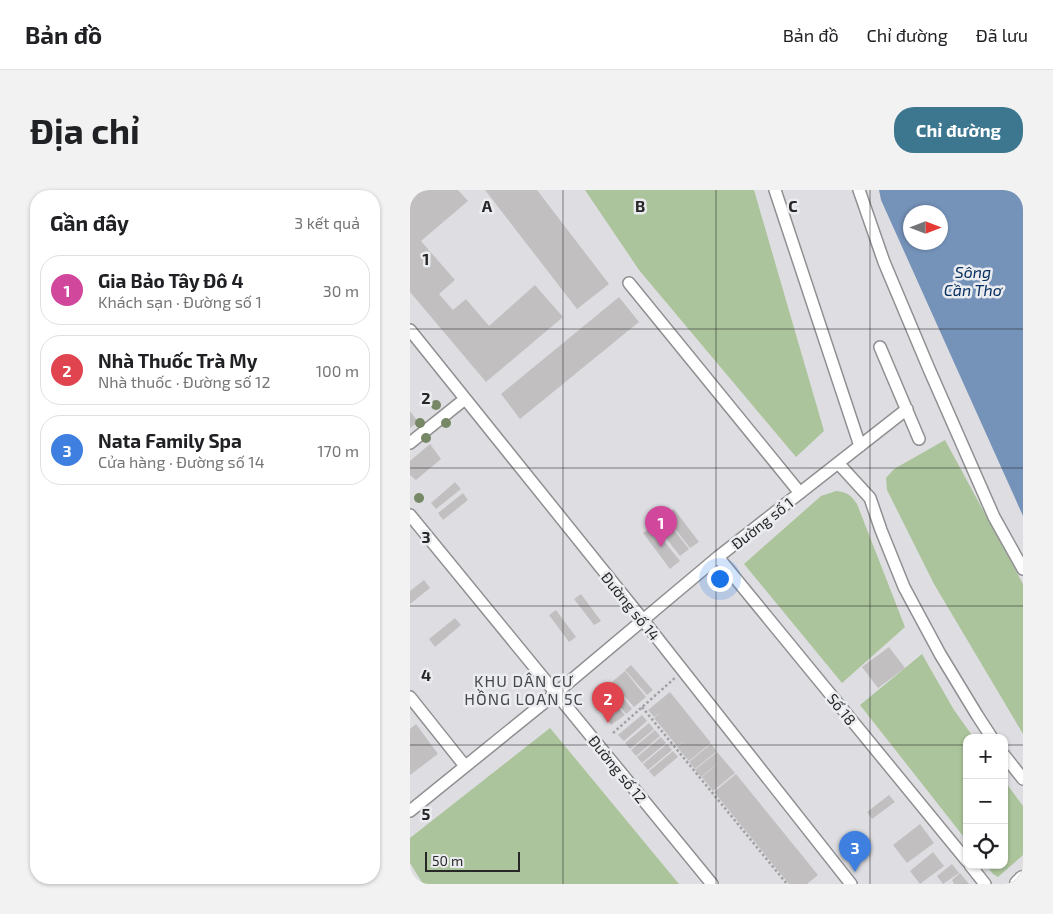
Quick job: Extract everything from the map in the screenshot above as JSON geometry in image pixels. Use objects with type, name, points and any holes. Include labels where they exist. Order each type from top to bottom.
[{"type":"main road","points":[[1018,884],[1023,879]]},
{"type":"street","points":[[775,190],[860,446]]},
{"type":"street","points":[[859,190],[884,262],[933,377],[994,517],[1023,569]]},
{"type":"street","points":[[629,283],[800,493]]},
{"type":"street","name":"Đường số 14","points":[[410,330],[643,620],[851,884]]},
{"type":"street","points":[[880,347],[919,439]]},
{"type":"street","points":[[410,443],[465,399]]},
{"type":"street","name":"Đường số 1","points":[[410,811],[556,693],[718,557],[907,409]]},
{"type":"street","points":[[838,463],[870,498],[904,587],[940,654],[989,734]]},
{"type":"street","name":"Đường số 12","points":[[410,515],[712,884]]},
{"type":"street","name":"Số 18","points":[[718,557],[963,857]]},
{"type":"street","points":[[410,697],[465,766]]},
{"type":"street","points":[[1008,760],[1023,779]]},
{"type":"street","points":[[973,869],[985,884]]},
{"type":"path","points":[[613,733],[676,677]]},
{"type":"path","points":[[642,707],[787,884]]},
{"type":"green space","points":[[585,190],[754,190],[824,431],[796,457],[639,270]]},
{"type":"green space","points":[[945,440],[1023,584],[1023,734],[934,584],[887,490],[886,478],[894,469]]},
{"type":"green space","points":[[836,491],[848,494],[857,504],[905,627],[842,683],[744,564],[821,496]]},
{"type":"green space","points":[[922,654],[954,710],[971,734],[963,734],[963,836],[860,705]]},
{"type":"green space","points":[[550,728],[679,884],[423,884],[410,863],[410,838]]},
{"type":"green space","points":[[1008,785],[1023,806],[1023,855],[1008,868]]},
{"type":"green space","points":[[989,869],[1007,869],[998,877]]},
{"type":"water","name":"Sông Cần Thơ","points":[[879,190],[1023,190],[1023,516],[903,250],[948,250],[948,205],[903,205],[903,249],[881,200]]},
{"type":"building","points":[[410,190],[458,190],[468,201],[421,241],[455,280],[439,294],[453,310],[466,299],[489,326],[535,285],[563,317],[486,382],[410,292]]},
{"type":"building","points":[[485,190],[537,190],[609,284],[577,309]]},
{"type":"building","points":[[619,297],[639,322],[520,419],[501,394]]},
{"type":"building","points":[[410,411],[418,422],[410,428]]},
{"type":"building","points":[[430,444],[441,459],[416,480],[410,475],[410,461]]},
{"type":"building","points":[[455,482],[461,489],[436,509],[431,503]]},
{"type":"building","points":[[463,493],[468,500],[443,520],[438,513]]},
{"type":"building","points":[[674,509],[699,542],[690,548],[665,516]]},
{"type":"building","points":[[664,517],[689,549],[680,556],[655,524]]},
{"type":"building","points":[[652,526],[680,561],[670,569],[643,533]]},
{"type":"building","points":[[424,580],[430,588],[410,604],[410,591]]},
{"type":"building","points":[[581,594],[601,621],[594,625],[574,599]]},
{"type":"building","points":[[556,610],[576,637],[569,642],[549,615]]},
{"type":"building","points":[[455,618],[461,625],[435,647],[429,639]]},
{"type":"building","points":[[889,647],[905,668],[878,688],[862,667]]},
{"type":"building","points":[[631,665],[653,690],[647,695],[625,670]]},
{"type":"building","points":[[625,671],[646,697],[634,707],[612,682]]},
{"type":"building","points":[[611,683],[632,709],[626,714],[605,688]]},
{"type":"building","points":[[602,688],[625,715],[611,725],[596,701],[598,691]]},
{"type":"building","points":[[670,692],[711,743],[689,761],[677,747],[685,741],[677,746],[654,718],[661,712],[654,717],[648,710]]},
{"type":"building","points":[[642,715],[647,721],[624,741],[618,735]]},
{"type":"building","points":[[649,723],[654,729],[630,749],[625,743]]},
{"type":"building","points":[[416,724],[438,754],[410,775],[410,729]]},
{"type":"building","points":[[655,730],[660,736],[636,756],[631,750]]},
{"type":"building","points":[[661,737],[666,743],[642,763],[637,757]]},
{"type":"building","points":[[667,744],[672,750],[648,770],[643,764]]},
{"type":"building","points":[[711,744],[717,751],[695,769],[689,762]]},
{"type":"building","points":[[673,751],[678,757],[654,777],[649,771]]},
{"type":"building","points":[[717,752],[723,759],[701,777],[695,770]]},
{"type":"building","points":[[723,759],[735,773],[713,791],[702,777]]},
{"type":"building","points":[[736,774],[818,875],[807,884],[789,884],[714,792]]},
{"type":"building","points":[[889,795],[895,802],[872,819],[867,812]]},
{"type":"building","points":[[920,824],[934,843],[907,863],[893,845]]},
{"type":"building","points":[[933,852],[944,866],[920,884],[910,871]]},
{"type":"building","points":[[952,864],[959,873],[943,884],[937,876]]},
{"type":"building","points":[[960,873],[969,884],[954,884],[952,880]]},
{"type":"place","name":"Gia Bảo Tây Đô 4","points":[[661,547]]},
{"type":"place","name":"Nhà Thuốc Trà My","points":[[608,723]]},
{"type":"place","name":"Nata Family Spa","points":[[855,872]]},
{"type":"district","name":"KHU DÂN CƯ HỒNG LOAN 5C","points":[[524,689]]}]
